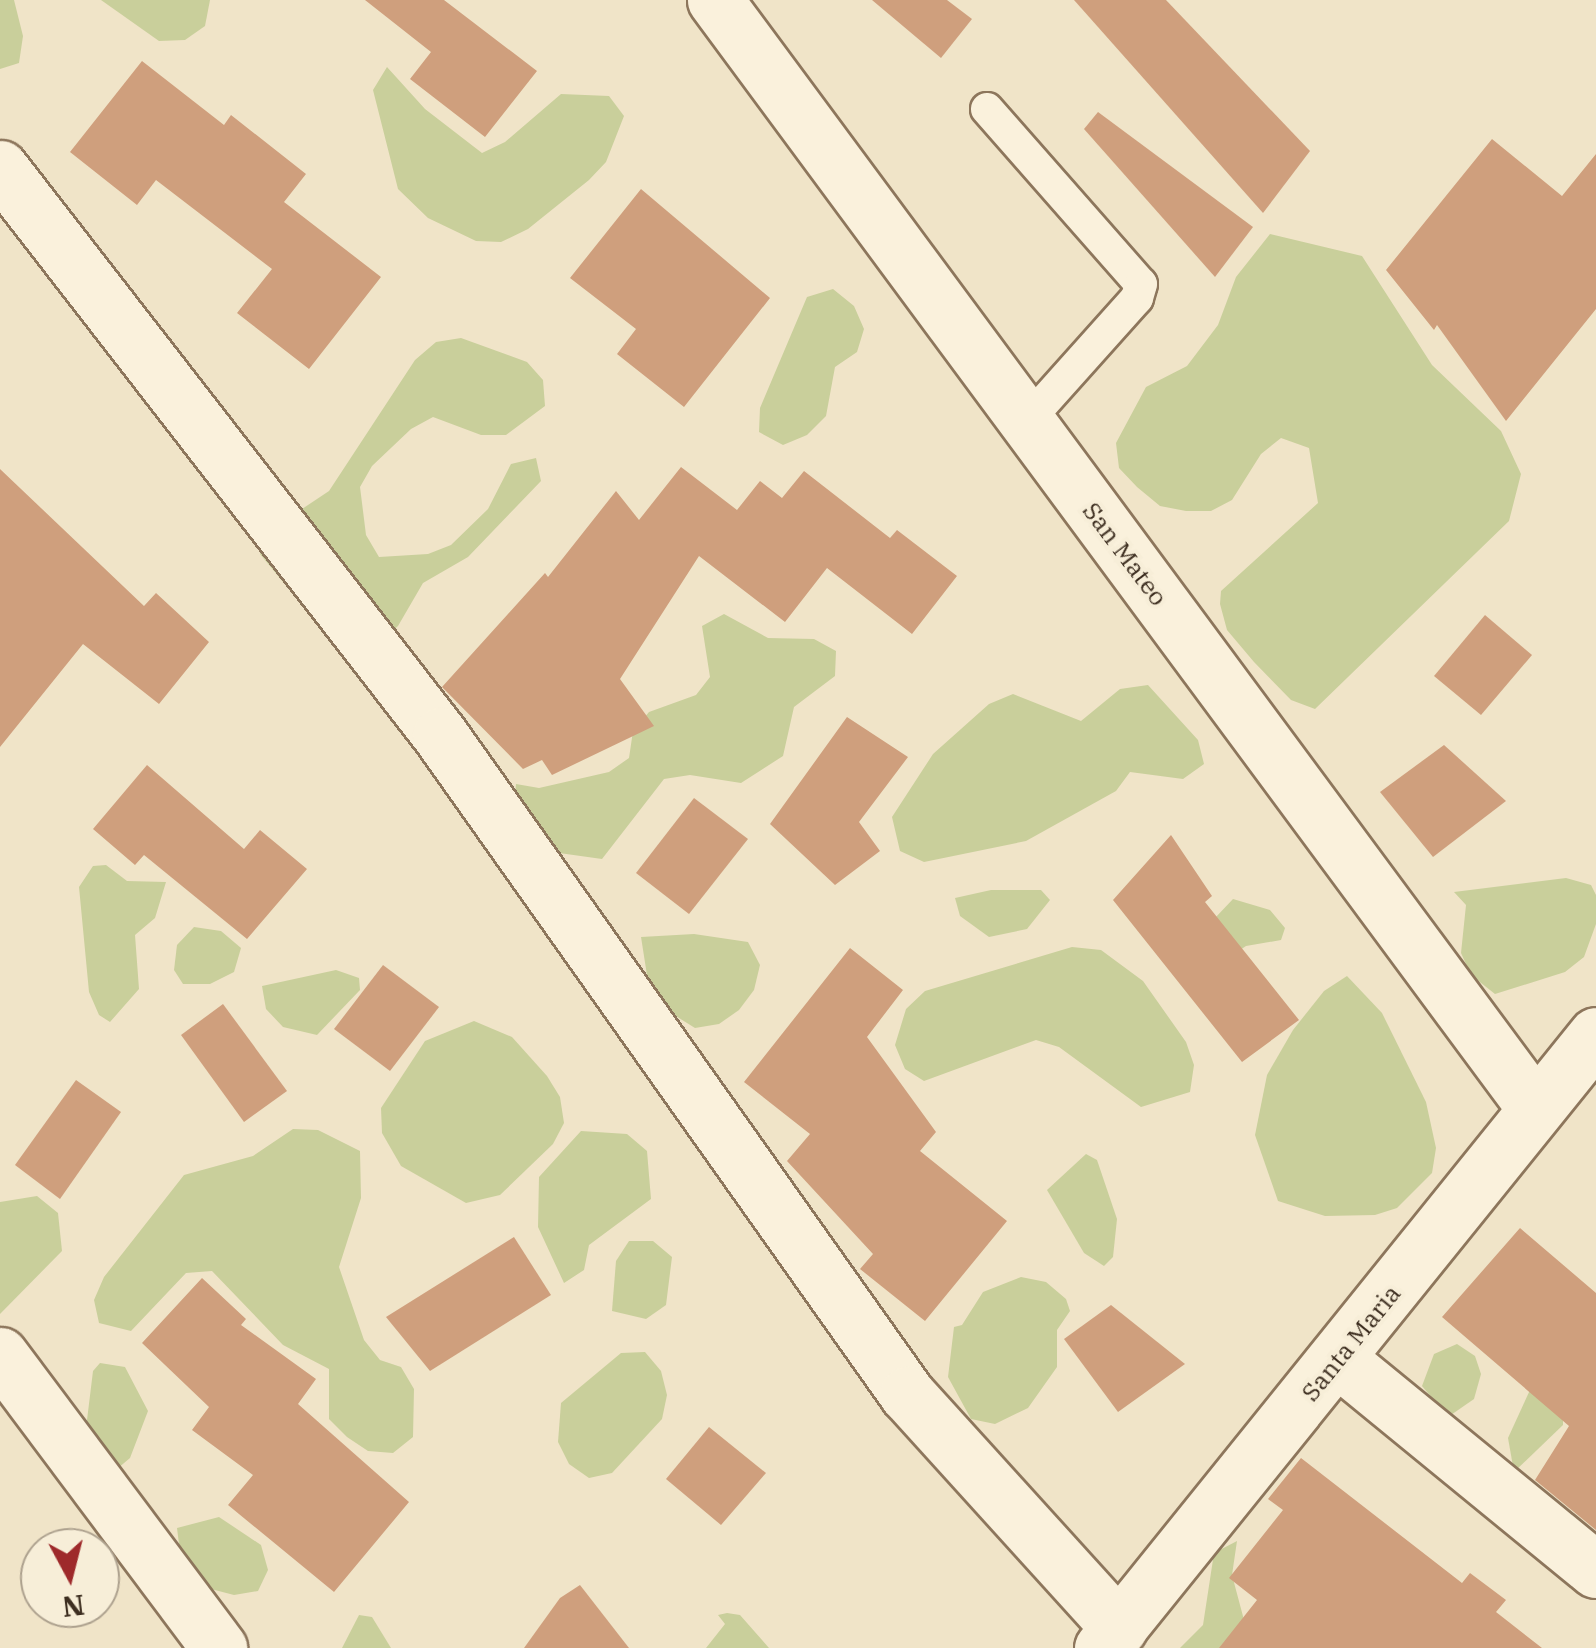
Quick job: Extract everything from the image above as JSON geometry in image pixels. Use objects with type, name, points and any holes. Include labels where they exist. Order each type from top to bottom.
[{"type":"street","name":"San Mateo","points":[[715,0],[1535,1108]]},
{"type":"street","points":[[0,168],[440,736],[906,1394],[1110,1638]]},
{"type":"street","name":"Santa Maria","points":[[1110,1638],[1338,1360],[1596,1035]]},
{"type":"street","points":[[0,1355],[220,1648]]},
{"type":"street","points":[[1338,1360],[1596,1570]]},
{"type":"lane","points":[[987,109],[1141,284],[1136,298],[1026,421]]},
{"type":"green space","points":[[0,0],[14,0],[23,36],[19,63],[0,69]]},
{"type":"green space","points":[[101,0],[210,0],[205,26],[185,40],[159,41]]},
{"type":"green space","points":[[387,67],[425,109],[482,153],[505,142],[561,94],[609,96],[624,116],[606,162],[589,180],[528,229],[501,242],[476,241],[428,218],[398,189],[373,90]]},
{"type":"green space","points":[[1270,234],[1362,256],[1432,365],[1501,431],[1521,474],[1509,521],[1315,709],[1291,700],[1254,662],[1227,630],[1220,604],[1221,591],[1318,503],[1309,448],[1281,438],[1261,454],[1232,500],[1211,511],[1186,511],[1160,506],[1137,487],[1119,468],[1116,443],[1146,387],[1187,366],[1218,325],[1236,277]]},
{"type":"green space","points":[[833,289],[854,306],[864,329],[857,352],[835,367],[826,416],[807,435],[783,445],[759,432],[760,408],[807,297]]},
{"type":"green space","points":[[461,338],[527,362],[543,380],[545,406],[506,435],[481,435],[433,417],[411,429],[372,466],[360,487],[366,535],[379,557],[428,554],[451,545],[488,509],[511,464],[536,458],[541,481],[468,557],[423,583],[398,626],[378,644],[351,651],[329,638],[260,554],[269,531],[329,491],[415,360],[436,342]]},
{"type":"green space","points":[[724,614],[768,638],[814,639],[836,651],[835,676],[794,707],[783,756],[741,783],[690,775],[664,779],[602,859],[552,852],[514,808],[516,784],[539,788],[609,772],[629,758],[633,731],[649,712],[696,695],[710,677],[702,626]]},
{"type":"green space","points":[[1148,685],[1198,740],[1204,764],[1183,779],[1130,772],[1116,791],[1026,841],[924,862],[900,851],[892,817],[933,754],[989,704],[1013,694],[1081,721],[1120,689]]},
{"type":"green space","points":[[106,865],[127,881],[166,882],[155,918],[135,935],[139,989],[110,1022],[99,1015],[89,992],[79,887],[93,866]]},
{"type":"green space","points":[[1566,878],[1591,885],[1596,895],[1596,924],[1584,957],[1565,972],[1495,994],[1471,975],[1461,953],[1466,905],[1454,892]]},
{"type":"green space","points":[[991,890],[1041,890],[1050,900],[1027,929],[989,937],[960,916],[955,898]]},
{"type":"green space","points":[[1233,899],[1270,910],[1285,928],[1281,940],[1246,946],[1216,966],[1215,918]]},
{"type":"green space","points":[[194,927],[221,931],[241,948],[234,972],[210,984],[183,984],[174,970],[177,945]]},
{"type":"green space","points":[[694,934],[748,942],[760,965],[754,990],[739,1010],[719,1024],[695,1028],[663,1008],[649,988],[641,937]]},
{"type":"green space","points":[[1072,947],[1101,950],[1143,981],[1186,1042],[1194,1065],[1190,1092],[1141,1107],[1059,1047],[1036,1040],[924,1081],[905,1069],[895,1045],[906,1009],[925,991]]},
{"type":"green space","points":[[336,970],[359,978],[360,990],[317,1035],[283,1027],[266,1009],[262,986]]},
{"type":"green space","points":[[1347,976],[1382,1013],[1426,1102],[1436,1148],[1432,1173],[1397,1208],[1375,1215],[1325,1216],[1278,1201],[1255,1135],[1267,1075],[1293,1030],[1324,991]]},
{"type":"green space","points":[[474,1021],[512,1037],[547,1076],[560,1097],[564,1123],[553,1144],[500,1195],[466,1203],[401,1166],[382,1133],[381,1108],[425,1041]]},
{"type":"green space","points":[[293,1129],[318,1130],[360,1151],[361,1198],[339,1267],[364,1340],[380,1360],[401,1367],[414,1389],[413,1437],[393,1453],[368,1451],[329,1419],[329,1369],[283,1345],[212,1271],[186,1273],[131,1331],[99,1323],[94,1300],[104,1277],[184,1175],[253,1156]]},
{"type":"green space","points":[[581,1131],[627,1134],[647,1151],[651,1199],[589,1245],[584,1270],[564,1283],[538,1227],[539,1177]]},
{"type":"green space","points":[[1086,1154],[1097,1160],[1117,1219],[1113,1257],[1104,1266],[1084,1253],[1047,1190]]},
{"type":"green space","points":[[37,1196],[58,1213],[62,1251],[0,1314],[0,1202]]},
{"type":"green space","points":[[629,1241],[653,1241],[672,1257],[666,1305],[646,1319],[612,1311],[616,1261]]},
{"type":"green space","points":[[1021,1277],[1046,1282],[1066,1299],[1070,1311],[1057,1330],[1057,1367],[1028,1408],[995,1424],[971,1419],[948,1377],[954,1327],[962,1325],[983,1292]]},
{"type":"green space","points":[[1457,1344],[1475,1356],[1481,1374],[1474,1399],[1448,1417],[1422,1386],[1434,1354]]},
{"type":"green space","points":[[645,1352],[661,1371],[667,1395],[662,1419],[612,1473],[589,1478],[569,1464],[558,1442],[561,1403],[621,1353]]},
{"type":"green space","points":[[100,1363],[125,1367],[148,1411],[130,1458],[111,1474],[73,1440],[87,1420],[93,1371]]},
{"type":"green space","points":[[1530,1390],[1563,1413],[1563,1425],[1514,1472],[1508,1438]]},
{"type":"green space","points":[[219,1517],[261,1545],[268,1570],[258,1591],[234,1595],[211,1589],[180,1552],[177,1528]]},
{"type":"green space","points":[[1237,1541],[1232,1575],[1244,1620],[1235,1648],[1180,1648],[1203,1625],[1214,1553]]},
{"type":"green space","points":[[359,1615],[372,1617],[391,1648],[342,1648]]},
{"type":"green space","points":[[718,1615],[740,1615],[769,1648],[706,1648],[725,1624]]},
{"type":"building","points":[[365,0],[444,0],[537,71],[485,137],[410,79],[431,52]]},
{"type":"building","points":[[872,0],[947,0],[972,19],[941,58]]},
{"type":"building","points":[[1074,0],[1166,0],[1310,151],[1263,213]]},
{"type":"building","points":[[142,61],[224,125],[231,115],[306,174],[284,202],[381,277],[309,369],[237,313],[272,269],[156,180],[137,205],[70,152]]},
{"type":"building","points":[[1098,112],[1253,227],[1215,277],[1084,129]]},
{"type":"building","points":[[1492,139],[1562,196],[1596,154],[1596,309],[1506,421],[1437,325],[1434,330],[1386,270]]},
{"type":"building","points":[[641,189],[770,298],[684,407],[617,354],[636,329],[570,278]]},
{"type":"building","points":[[681,467],[737,510],[760,481],[782,498],[804,471],[890,538],[897,530],[957,576],[912,634],[827,568],[785,622],[699,556],[620,679],[654,726],[552,775],[542,760],[523,769],[442,687],[545,573],[548,577],[616,491],[639,520]]},
{"type":"building","points":[[0,469],[144,606],[156,593],[209,642],[159,704],[83,644],[0,747]]},
{"type":"building","points":[[1485,615],[1532,655],[1481,715],[1434,676]]},
{"type":"building","points":[[847,717],[908,757],[859,822],[880,851],[835,885],[770,824]]},
{"type":"building","points":[[1444,745],[1506,801],[1433,857],[1380,792]]},
{"type":"building","points":[[147,765],[244,849],[260,830],[307,869],[247,939],[144,855],[135,865],[93,829]]},
{"type":"building","points":[[694,798],[748,839],[689,914],[636,873]]},
{"type":"building","points":[[1171,835],[1212,896],[1205,902],[1299,1020],[1242,1062],[1113,900]]},
{"type":"building","points":[[850,948],[903,990],[867,1037],[936,1132],[920,1151],[1007,1221],[925,1321],[860,1269],[873,1254],[787,1161],[810,1134],[744,1082]]},
{"type":"building","points":[[383,965],[439,1007],[390,1071],[334,1029]]},
{"type":"building","points":[[223,1004],[287,1091],[244,1122],[181,1035]]},
{"type":"building","points":[[76,1080],[121,1112],[60,1199],[15,1165]]},
{"type":"building","points":[[1520,1228],[1596,1293],[1596,1530],[1535,1480],[1569,1426],[1442,1317]]},
{"type":"building","points":[[514,1237],[551,1295],[430,1371],[386,1317]]},
{"type":"building","points":[[202,1278],[246,1319],[241,1325],[316,1379],[298,1404],[409,1502],[334,1592],[228,1505],[253,1475],[192,1430],[209,1407],[142,1343]]},
{"type":"building","points":[[1111,1305],[1185,1364],[1118,1412],[1064,1339]]},
{"type":"building","points":[[709,1427],[766,1473],[721,1525],[666,1479]]},
{"type":"building","points":[[1301,1458],[1462,1583],[1470,1573],[1506,1600],[1496,1612],[1542,1648],[1219,1648],[1257,1600],[1229,1578],[1283,1510],[1268,1499]]},
{"type":"building","points":[[580,1585],[629,1648],[524,1648],[560,1598]]}]
